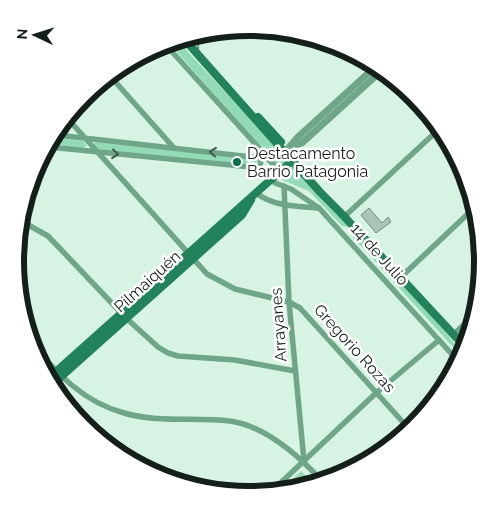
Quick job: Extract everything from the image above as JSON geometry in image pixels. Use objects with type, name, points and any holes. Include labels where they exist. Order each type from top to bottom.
[{"type":"main road","name":"14 de Julio","points":[[189,44],[250,112],[264,122],[288,150],[293,159],[459,341]]},
{"type":"main road","name":"Pilmaiquén","points":[[56,376],[190,256],[242,215],[254,195],[293,159]]},
{"type":"street","points":[[54,148],[260,168],[262,157],[258,147],[171,50]]},
{"type":"street","points":[[288,150],[298,137],[370,71]]},
{"type":"street","points":[[288,150],[302,143],[376,75]]},
{"type":"street","points":[[114,81],[174,148]]},
{"type":"street","name":"Gregorio Rozas","points":[[71,123],[207,274],[220,283],[256,296],[289,302],[307,314],[404,424]]},
{"type":"street","points":[[343,214],[434,133]]},
{"type":"street","points":[[62,136],[262,157],[269,159],[280,171]]},
{"type":"street","name":"14 de Julio","points":[[260,168],[271,180],[305,197],[319,208],[453,356]]},
{"type":"street","name":"Arrayanes","points":[[284,186],[289,302],[304,461]]},
{"type":"street","points":[[254,195],[284,205],[319,208]]},
{"type":"street","points":[[400,277],[469,213]]},
{"type":"street","points":[[27,224],[48,236],[124,316],[158,347],[168,353],[178,356],[235,360],[295,371]]},
{"type":"street","points":[[453,334],[466,323]]},
{"type":"street","points":[[280,484],[376,393],[439,340]]},
{"type":"street","points":[[57,378],[104,406],[124,413],[144,417],[242,424],[266,436],[304,461],[317,475]]},
{"type":"lane","points":[[198,42],[198,54]]},
{"type":"green space","points":[[183,46],[287,160],[281,165],[274,162],[174,49]]},
{"type":"green space","points":[[60,139],[83,141],[87,146],[83,148],[56,145]]},
{"type":"green space","points":[[95,142],[256,159],[257,165],[96,149],[93,145]]},
{"type":"green space","points":[[294,167],[347,224],[347,227],[342,226],[309,191],[282,180],[280,175],[289,168]]},
{"type":"green space","points":[[352,232],[360,239],[411,292],[457,347],[456,350],[452,346],[351,235]]},
{"type":"green space","points":[[301,471],[308,478],[293,482],[290,482]]},
{"type":"building","points":[[369,208],[382,223],[388,217],[391,222],[376,233],[361,215]]},
{"type":"place","name":"Destacamento Barrio Patagonia","points":[[237,162]]}]
